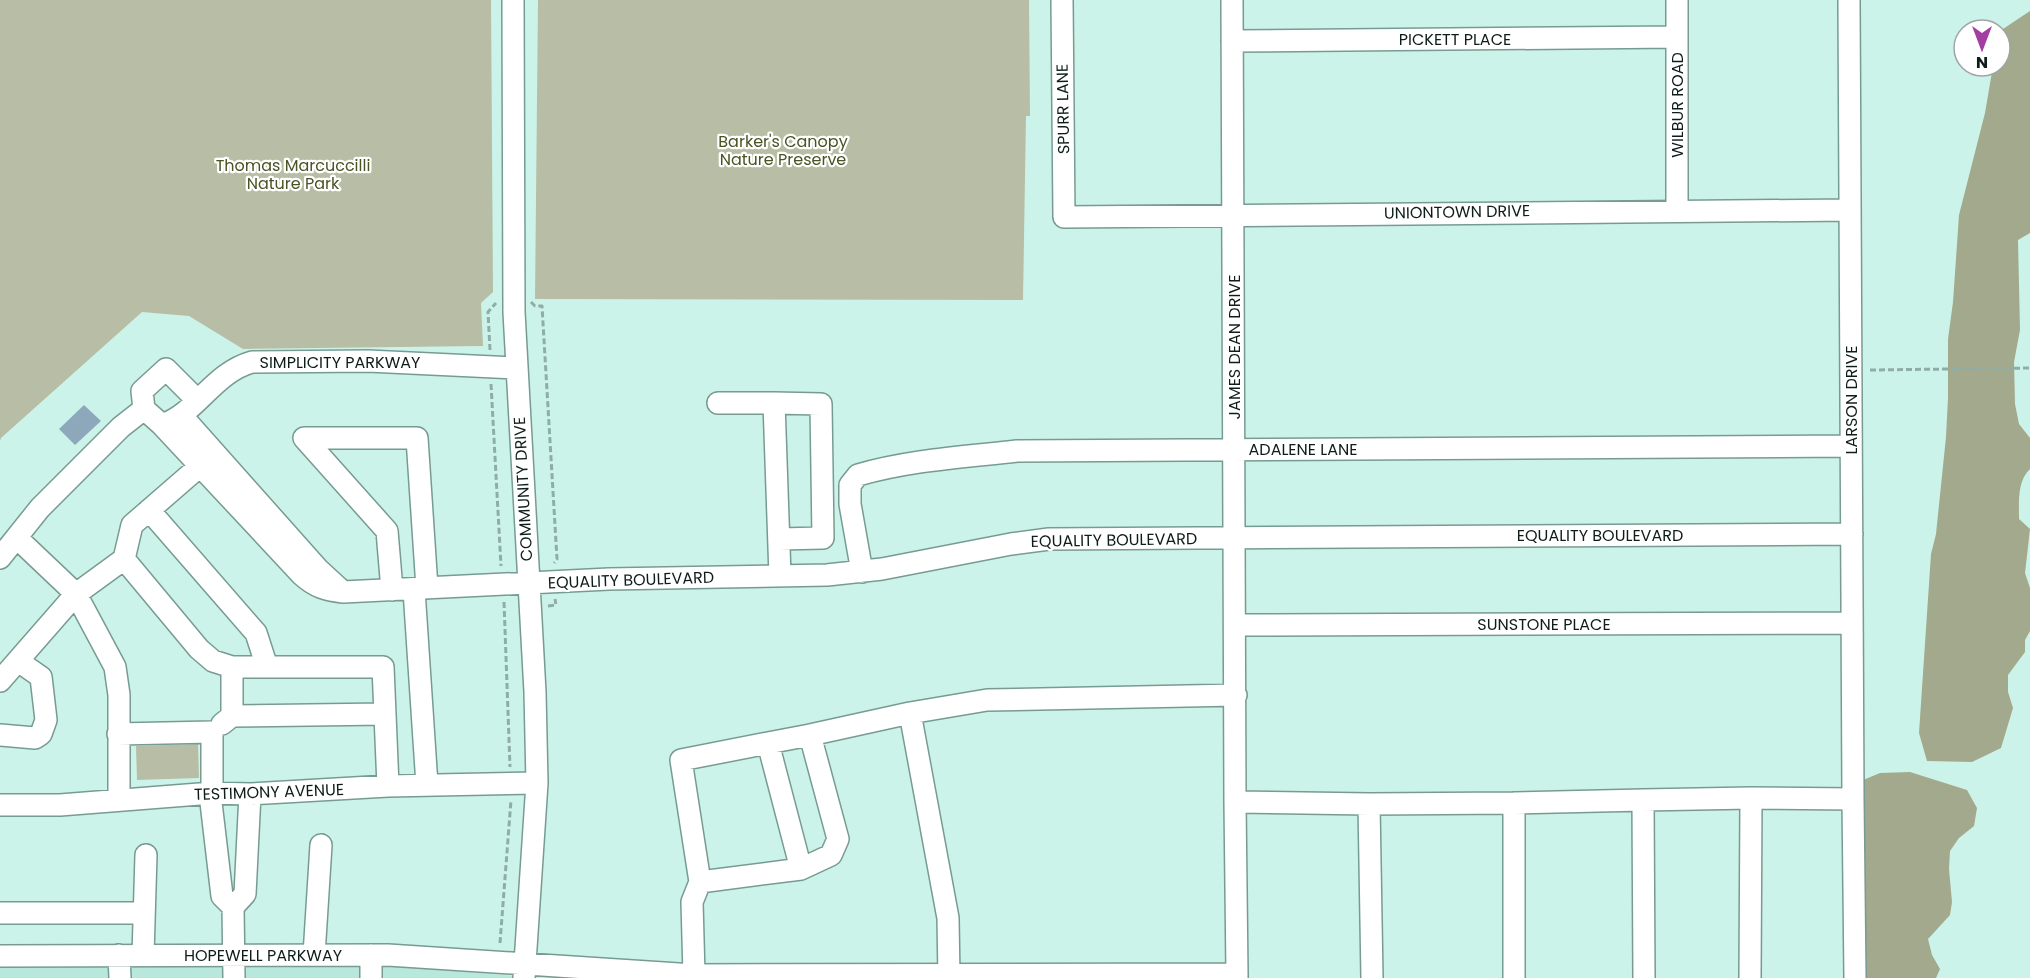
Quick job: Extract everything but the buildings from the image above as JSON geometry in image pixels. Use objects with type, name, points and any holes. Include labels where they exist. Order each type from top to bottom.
[{"type":"street","name":"COMMUNITY DRIVE","points":[[513,0],[514,312],[537,783],[525,972]]},
{"type":"street","name":"SPURR LANE","points":[[1062,0],[1064,217]]},
{"type":"street","name":"JAMES DEAN DRIVE","points":[[1232,0],[1237,976]]},
{"type":"street","name":"WILBUR ROAD","points":[[1677,0],[1677,210]]},
{"type":"street","name":"LARSON DRIVE","points":[[1849,0],[1854,978]]},
{"type":"street","name":"PICKETT PLACE","points":[[1232,41],[1677,38]]},
{"type":"street","name":"UNIONTOWN DRIVE","points":[[1064,217],[1850,210]]},
{"type":"street","name":"SIMPLICITY PARKWAY","points":[[197,400],[233,369],[261,361],[368,361],[517,368]]},
{"type":"street","points":[[166,369],[197,400],[172,422],[162,425],[144,409],[142,391],[166,369]]},
{"type":"street","points":[[718,403],[821,404],[823,538],[779,539]]},
{"type":"street","points":[[774,403],[780,576]]},
{"type":"street","points":[[0,558],[40,508],[122,427],[144,409]]},
{"type":"street","points":[[181,415],[318,569],[343,592]]},
{"type":"street","name":"EQUALITY BOULEVARD","points":[[162,425],[311,584],[323,590],[343,592],[554,582],[827,575],[862,572],[1011,544],[1050,539],[1852,534]]},
{"type":"street","points":[[392,590],[387,531],[304,438],[417,438],[427,785]]},
{"type":"street","name":"ADALENE LANE","points":[[862,572],[850,504],[850,485],[858,475],[904,465],[1017,451],[1851,446]]},
{"type":"street","points":[[0,681],[76,594],[124,559],[132,525],[200,466]]},
{"type":"street","points":[[149,510],[256,633],[267,667]]},
{"type":"street","points":[[17,538],[76,594],[115,667],[119,695],[119,800]]},
{"type":"street","points":[[124,559],[200,649],[213,661],[232,667],[383,667],[388,786]]},
{"type":"street","name":"SUNSTONE PLACE","points":[[1236,625],[1852,623]]},
{"type":"street","points":[[0,735],[35,738],[41,734],[46,720],[41,677],[18,661]]},
{"type":"street","points":[[232,667],[232,716]]},
{"type":"street","points":[[694,975],[692,902],[700,882],[681,760],[909,713],[987,700],[1236,695]]},
{"type":"street","points":[[909,713],[948,918],[949,977]]},
{"type":"street","points":[[118,734],[212,732],[232,716],[385,714]]},
{"type":"street","points":[[212,732],[211,794],[222,896],[233,907],[234,978]]},
{"type":"street","points":[[700,882],[801,869],[831,855],[838,839],[810,735]]},
{"type":"street","points":[[768,743],[801,869]]},
{"type":"street","name":"TESTIMONY AVENUE","points":[[0,805],[60,805],[211,794],[388,786],[537,783]]},
{"type":"street","points":[[233,907],[245,894],[250,794]]},
{"type":"street","points":[[1235,802],[1369,804],[1751,798],[1853,799]]},
{"type":"street","points":[[1750,978],[1751,798]]},
{"type":"street","points":[[1643,800],[1644,978]]},
{"type":"street","points":[[1514,803],[1514,978]]},
{"type":"street","points":[[1369,804],[1372,978]]},
{"type":"street","points":[[314,955],[321,845]]},
{"type":"street","points":[[143,955],[146,855]]},
{"type":"street","points":[[0,913],[144,913]]},
{"type":"street","points":[[119,955],[120,978]]},
{"type":"street","points":[[371,955],[371,978]]},
{"type":"street","name":"HOPEWELL PARKWAY","points":[[0,956],[371,955],[499,964],[525,972],[694,975],[1237,976]]},
{"type":"path","points":[[504,608],[556,605],[553,564],[557,559],[542,306],[535,306],[527,298]]},
{"type":"path","points":[[490,367],[504,608],[511,783],[499,964]]},
{"type":"path","points":[[1866,370],[2030,368]]},
{"type":"shaded area","points":[[84,405],[101,421],[75,445],[59,429]]},
{"type":"shaded area","points":[[383,964],[513,976],[513,978],[0,978],[0,967]]},
{"type":"green space","name":"Thomas Marcuccilli Nature Park","points":[[0,0],[491,0],[493,292],[481,303],[483,346],[243,349],[189,316],[142,312],[0,441]]},
{"type":"green space","name":"Barker's Canopy Nature Preserve","points":[[538,0],[1029,0],[1030,116],[1026,116],[1023,300],[535,299]]},
{"type":"green space","points":[[2030,11],[2030,233],[2018,240],[2020,330],[2014,362],[2015,404],[2019,424],[2030,438],[2030,469],[2021,486],[2019,519],[2030,529],[2025,573],[2030,588],[2030,631],[2025,640],[2025,652],[2008,675],[2008,692],[2013,708],[2001,748],[1972,762],[1927,761],[1919,733],[1931,554],[1936,534],[1946,437],[1948,339],[1959,215],[1985,113],[1991,78],[2012,78],[2012,23]]},
{"type":"green space","points":[[198,744],[199,778],[137,780],[136,746]]},
{"type":"green space","points":[[1910,772],[1967,790],[1977,808],[1974,826],[1959,838],[1950,851],[1952,902],[1950,915],[1928,939],[1932,955],[1940,969],[1936,978],[1860,978],[1856,783],[1880,773]]}]
